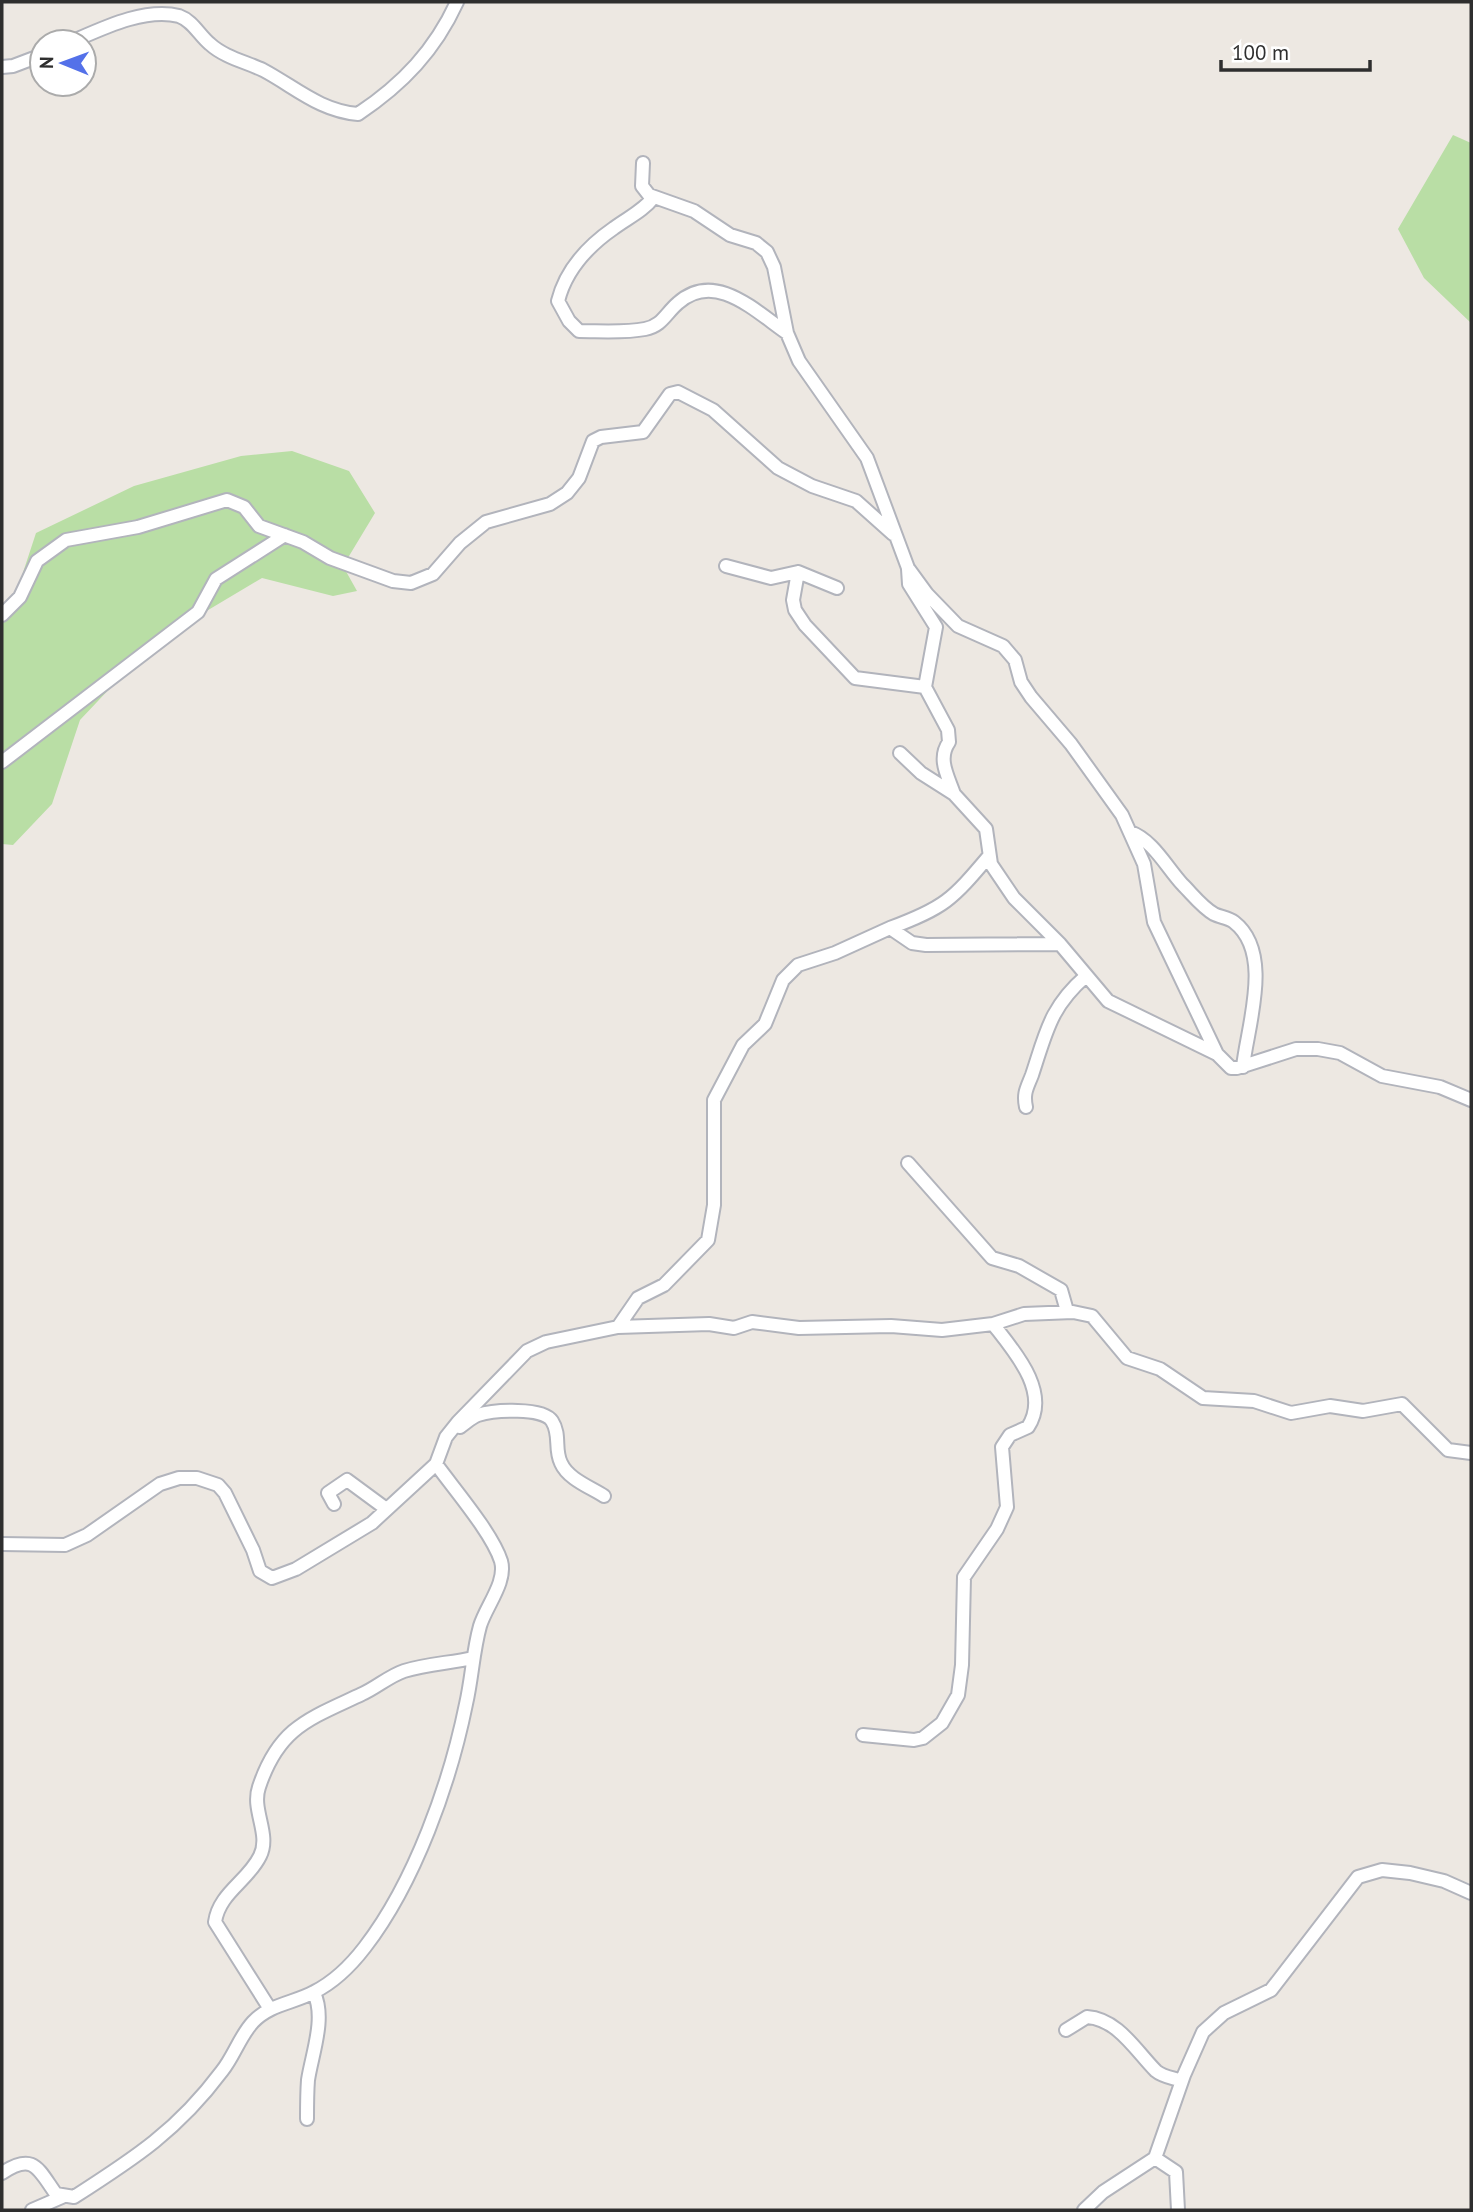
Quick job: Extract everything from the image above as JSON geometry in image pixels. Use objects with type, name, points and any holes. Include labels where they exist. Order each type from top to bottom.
[{"type":"street","points":[[98,30],[117,21],[179,16],[189,21],[219,50],[265,72],[317,104],[341,113],[359,114],[423,62],[443,32],[457,2]]},
{"type":"street","points":[[2,67],[28,60]]},
{"type":"street","points":[[643,163],[642,186],[654,197],[694,211],[730,236],[756,243],[767,252],[774,267],[787,332],[809,380],[848,427],[867,458],[908,568],[927,594],[958,626],[1003,646],[1014,660],[1021,682],[1031,697],[1079,754],[1122,815],[1144,864],[1154,922],[1217,1054],[1231,1068],[1296,1049],[1318,1049],[1340,1053],[1382,1076],[1440,1087],[1471,1100]]},
{"type":"street","points":[[654,197],[644,209],[613,229],[580,257],[563,283],[558,301],[569,321],[579,331],[645,329],[662,322],[678,303],[700,290],[722,290],[787,332]]},
{"type":"street","points":[[2,615],[20,597],[37,561],[66,540],[138,527],[226,500],[244,507],[259,526],[285,535],[330,558],[403,584],[422,579],[444,565],[460,543],[486,522],[559,499],[579,478],[593,441],[601,437],[643,432],[670,394],[678,392],[713,410],[778,468],[812,486],[856,501],[894,534]]},
{"type":"street","points":[[2,762],[198,612],[216,579],[285,535]]},
{"type":"street","points":[[726,566],[771,578],[798,572],[837,588]]},
{"type":"street","points":[[908,568],[909,584],[936,627],[925,687],[948,730],[949,742],[942,751],[942,759],[954,794]]},
{"type":"street","points":[[798,572],[793,600],[795,610],[805,625],[855,678],[925,687]]},
{"type":"street","points":[[900,753],[921,774],[954,794],[986,829],[991,864],[1020,906],[1060,944],[1108,1001],[1217,1054]]},
{"type":"street","points":[[1130,832],[1149,845],[1203,906],[1234,922],[1247,939],[1256,980],[1243,1066]]},
{"type":"street","points":[[618,1327],[633,1304],[664,1285],[710,1235],[715,1100],[743,1045],[765,1024],[783,980],[798,965],[835,953],[929,913],[955,897],[989,856]]},
{"type":"street","points":[[890,928],[912,943],[926,945],[1060,944]]},
{"type":"street","points":[[1026,1107],[1024,1090],[1046,1027],[1056,1008],[1086,976]]},
{"type":"street","points":[[908,1163],[992,1258],[1019,1266],[1060,1290],[1067,1311]]},
{"type":"street","points":[[2,1544],[65,1545],[87,1535],[160,1484],[179,1478],[197,1478],[218,1485],[225,1493],[260,1571],[272,1578],[296,1569],[372,1523],[385,1508],[436,1464],[446,1437],[470,1407],[527,1351],[545,1342],[618,1327],[709,1324],[734,1328],[752,1322],[799,1328],[891,1326],[942,1330],[993,1324],[1024,1314],[1067,1311],[1092,1316],[1127,1358],[1160,1369],[1203,1398],[1254,1401],[1291,1413],[1330,1406],[1363,1410],[1402,1405],[1448,1450],[1471,1452]]},
{"type":"street","points":[[863,1735],[914,1740],[923,1738],[942,1723],[958,1695],[962,1665],[964,1577],[1007,1507],[1002,1447],[1010,1435],[1028,1427],[1035,1413],[1026,1369],[993,1324]]},
{"type":"street","points":[[446,1437],[477,1415],[532,1411],[543,1413],[550,1417],[557,1430],[561,1464],[572,1477],[604,1496]]},
{"type":"street","points":[[32,2210],[62,2197],[74,2197],[123,2166],[183,2119],[224,2069],[253,2022],[270,2009],[314,1993],[338,1976],[365,1947],[417,1857],[448,1771],[466,1704],[481,1624],[501,1576],[501,1562],[491,1542],[436,1464]]},
{"type":"street","points":[[334,1504],[328,1493],[347,1480],[385,1508]]},
{"type":"street","points":[[270,2009],[215,1922],[217,1910],[260,1857],[263,1836],[256,1799],[270,1760],[296,1727],[318,1713],[363,1694],[403,1672],[473,1658]]},
{"type":"street","points":[[1084,2210],[1102,2192],[1154,2158],[1195,2047],[1209,2025],[1224,2013],[1271,1990],[1358,1877],[1382,1870],[1410,1873],[1444,1881],[1471,1893]]},
{"type":"street","points":[[307,2119],[308,2084],[317,2026],[318,2001],[314,1993]]},
{"type":"street","points":[[1066,2029],[1087,2017],[1098,2019],[1131,2042],[1156,2070],[1182,2081]]},
{"type":"street","points":[[1154,2158],[1176,2172],[1178,2210]]},
{"type":"street","points":[[2,2173],[20,2162],[28,2162],[36,2166],[56,2194],[62,2197]]},
{"type":"green space","points":[[1453,135],[1471,143],[1471,323],[1424,278],[1398,229]]},
{"type":"green space","points":[[292,451],[349,471],[375,513],[343,566],[357,591],[333,596],[262,578],[178,628],[131,666],[80,720],[52,804],[13,845],[2,844],[2,620],[10,612],[36,533],[134,486],[241,456]]}]
